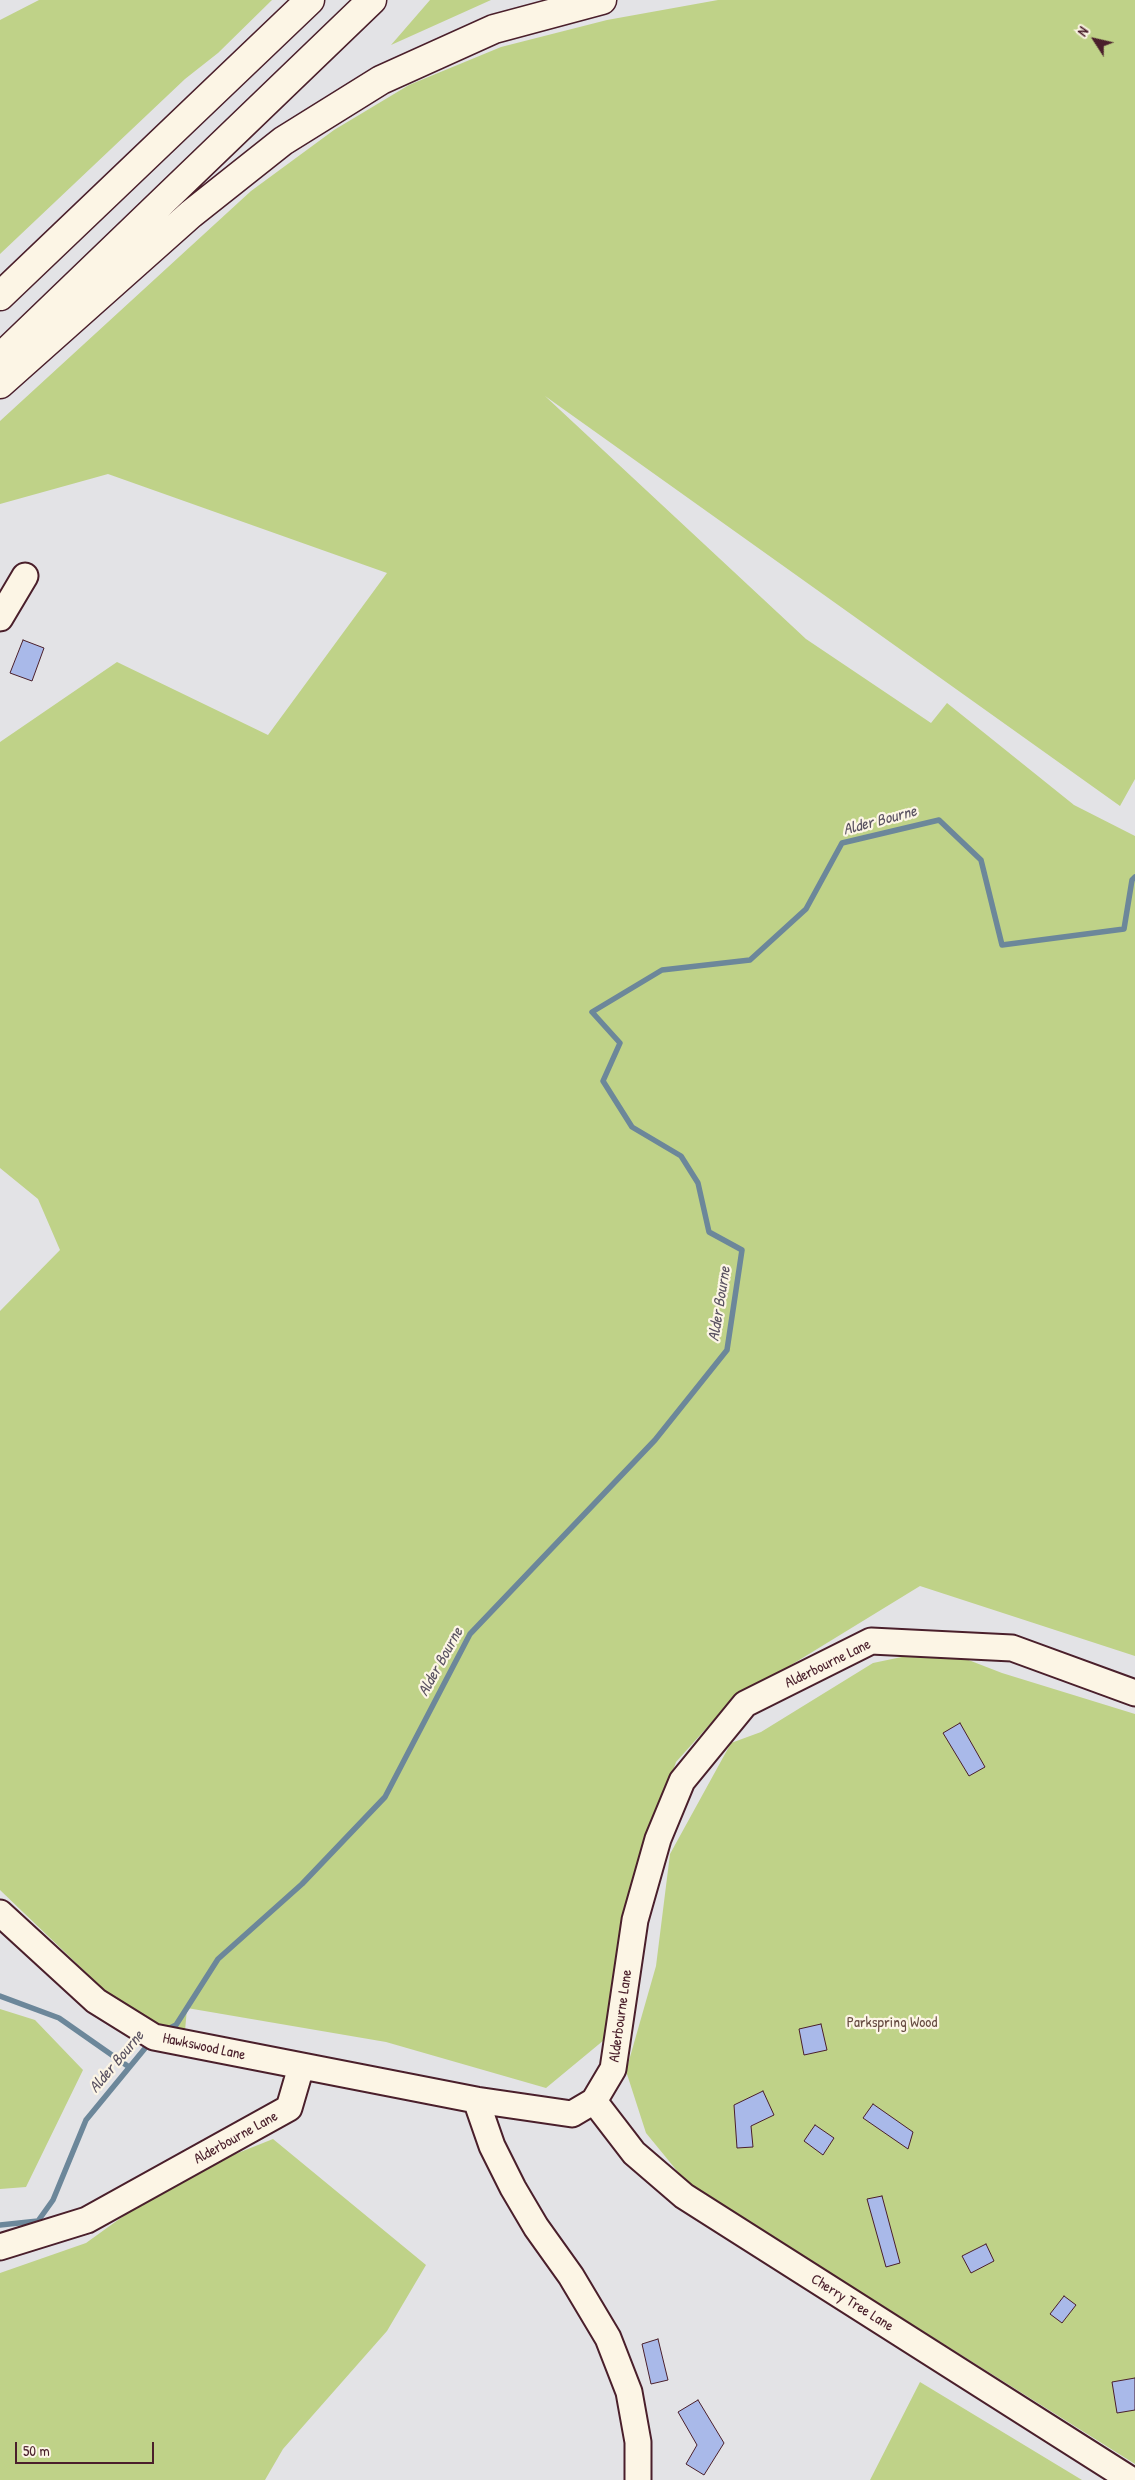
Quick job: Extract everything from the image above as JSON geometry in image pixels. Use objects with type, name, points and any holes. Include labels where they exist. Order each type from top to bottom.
[{"type":"highway","points":[[0,296],[310,0]]},
{"type":"highway","points":[[0,358],[372,0]]},
{"type":"highway","points":[[0,384],[191,214],[283,141],[381,80],[494,28],[602,0]]},
{"type":"street","points":[[0,618],[25,576]]},
{"type":"street","name":"Alderbourne Lane","points":[[0,2247],[87,2220],[289,2108],[301,2067],[476,2100],[572,2114],[594,2101],[613,2069],[635,1920],[658,1839],[682,1781],[745,1704],[871,1641],[1012,1648],[1135,1693]]},
{"type":"street","name":"Hawkswood Lane","points":[[0,1913],[96,2001],[154,2037],[301,2067]]},
{"type":"street","points":[[476,2100],[492,2146],[513,2188],[536,2227],[571,2276],[608,2338],[629,2392],[638,2442],[638,2480]]},
{"type":"street","name":"Cherry Tree Lane","points":[[594,2101],[634,2153],[684,2196],[1131,2480]]},
{"type":"green space","points":[[39,0],[272,0],[218,53],[185,79],[0,254],[0,20]]},
{"type":"green space","points":[[430,0],[491,0],[391,45]]},
{"type":"green space","points":[[718,0],[1135,0],[1135,779],[1120,806],[545,396],[806,639],[931,723],[947,703],[1074,805],[1135,836],[1135,1656],[920,1586],[729,1703],[676,1762],[630,1897],[604,2040],[546,2088],[386,2042],[187,2008],[185,2031],[149,2025],[121,2006],[0,1890],[0,1311],[60,1250],[38,1199],[0,1168],[0,742],[117,662],[268,735],[387,573],[108,474],[0,504],[0,421],[251,191],[334,130],[409,85],[501,47],[607,20]]},
{"type":"green space","name":"Parkspring Wood","points":[[940,1649],[1002,1673],[1135,1714],[1135,2464],[687,2183],[646,2133],[626,2071],[656,1966],[670,1854],[731,1743],[761,1732],[873,1663]]},
{"type":"green space","points":[[0,2009],[35,2020],[83,2070],[26,2187],[0,2189]]},
{"type":"green space","points":[[273,2139],[426,2265],[387,2331],[283,2449],[265,2480],[0,2480],[0,2273],[86,2243],[143,2202],[213,2163]]},
{"type":"green space","points":[[920,2382],[1082,2480],[870,2480]]},
{"type":"building","points":[[23,640],[44,648],[32,681],[10,673]]},
{"type":"building","points":[[960,1723],[985,1767],[969,1776],[943,1733]]},
{"type":"building","points":[[821,2024],[827,2050],[804,2055],[799,2029]]},
{"type":"building","points":[[763,2091],[774,2115],[751,2126],[753,2147],[737,2148],[734,2105]]},
{"type":"building","points":[[873,2104],[913,2132],[908,2149],[863,2118]]},
{"type":"building","points":[[815,2125],[834,2138],[823,2155],[804,2141]]},
{"type":"building","points":[[882,2196],[900,2263],[886,2267],[867,2199]]},
{"type":"building","points":[[986,2244],[994,2261],[971,2273],[962,2256]]},
{"type":"building","points":[[1064,2296],[1076,2305],[1062,2323],[1050,2314]]},
{"type":"building","points":[[658,2339],[668,2380],[651,2384],[642,2344]]},
{"type":"building","points":[[1135,2378],[1135,2410],[1117,2413],[1112,2382]]},
{"type":"building","points":[[698,2400],[724,2443],[704,2475],[686,2464],[697,2445],[678,2412]]},
{"type":"waterway","name":"Alder Bourne","points":[[166,2030],[176,2025],[218,1959],[302,1884],[385,1797],[470,1634],[655,1440],[727,1350],[742,1250],[709,1232],[698,1183],[681,1156],[632,1127],[603,1081],[620,1043],[592,1012],[662,970],[750,960],[806,909],[842,843],[939,820],[981,860],[1002,945],[1124,929],[1132,880],[1135,877]]},
{"type":"waterway","points":[[0,1996],[59,2018],[129,2067]]},
{"type":"waterway","name":"Alder Bourne","points":[[0,2225],[38,2221],[53,2200],[86,2120],[151,2041]]}]
